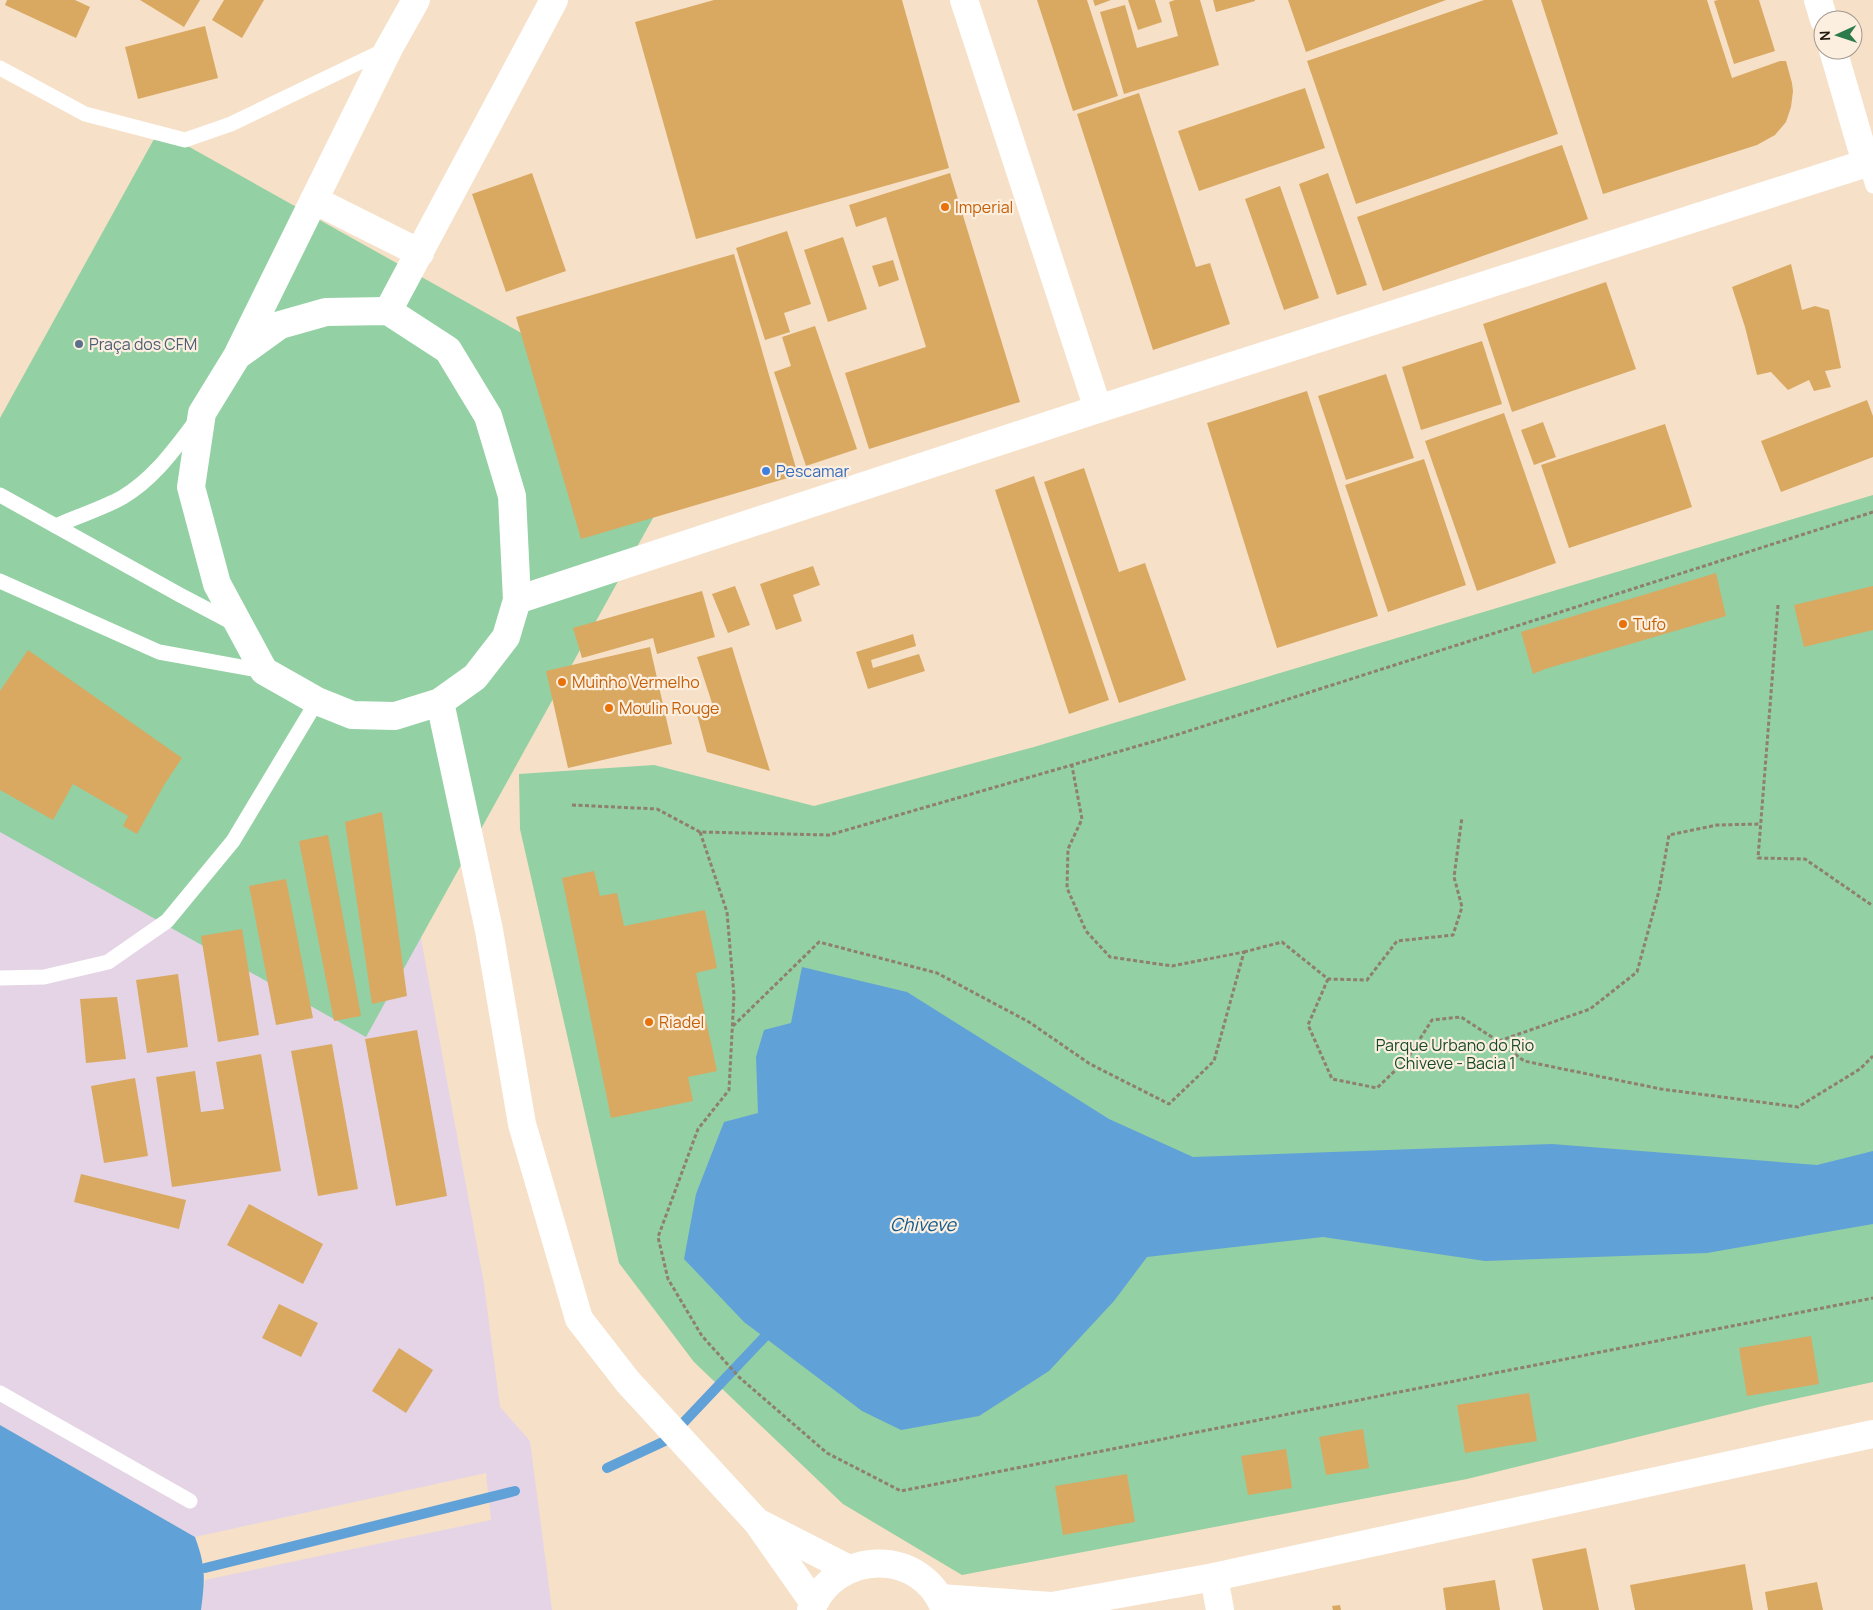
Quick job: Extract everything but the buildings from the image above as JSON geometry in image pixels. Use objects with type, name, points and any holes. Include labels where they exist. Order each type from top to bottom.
[{"type":"street","points":[[237,356],[280,324],[326,312],[388,311],[448,350],[488,416],[512,496],[516,600],[506,637],[475,676],[440,702],[395,716],[352,715],[317,701],[264,671],[217,584],[191,487],[202,413],[237,356],[389,48],[416,0]]},
{"type":"street","points":[[388,311],[554,0]]},
{"type":"street","points":[[964,0],[1098,408]]},
{"type":"street","points":[[516,600],[1098,408],[1871,170],[1836,60]]},
{"type":"street","points":[[314,200],[420,253]]},
{"type":"street","points":[[440,702],[489,930],[522,1124],[579,1319],[628,1382],[757,1522],[812,1607],[828,1583],[850,1569],[866,1564],[883,1563],[900,1566],[916,1573],[930,1584],[942,1604],[1048,1608],[1214,1577],[1873,1434]]},
{"type":"street","points":[[757,1522],[850,1569]]},
{"type":"street","points":[[1214,1577],[1220,1610]]},
{"type":"lane","points":[[0,68],[85,114],[184,140],[231,124],[389,48]]},
{"type":"lane","points":[[56,526],[122,497],[146,480],[168,458],[202,413]]},
{"type":"lane","points":[[0,494],[240,626]]},
{"type":"lane","points":[[0,581],[159,652],[264,671]]},
{"type":"lane","points":[[0,978],[44,977],[108,962],[167,921],[233,841],[317,701]]},
{"type":"lane","points":[[0,1393],[190,1501]]},
{"type":"path","points":[[572,805],[656,809],[700,832],[830,835],[1176,736],[1873,512]]},
{"type":"path","points":[[1778,604],[1758,858],[1805,859],[1873,906]]},
{"type":"path","points":[[1072,766],[1082,819],[1068,849],[1068,888],[1086,931],[1110,957],[1172,966],[1244,952],[1282,942],[1328,979],[1367,980],[1397,941],[1453,934],[1462,907],[1454,877],[1462,817]]},
{"type":"path","points":[[1498,1041],[1590,1009],[1637,972],[1659,891],[1669,836],[1717,824],[1761,824]]},
{"type":"path","points":[[700,832],[727,912],[734,995],[729,1090],[698,1129],[658,1237],[668,1279],[702,1336],[740,1378],[827,1453],[901,1491],[1873,1298]]},
{"type":"path","points":[[733,1026],[819,942],[937,973],[1029,1022],[1090,1064],[1169,1104],[1214,1061],[1244,952]]},
{"type":"path","points":[[1328,979],[1308,1025],[1332,1080],[1378,1088],[1407,1059],[1432,1020],[1461,1017],[1498,1041],[1524,1061],[1661,1089],[1798,1107],[1860,1069],[1873,1056]]},
{"type":"shaded area","points":[[0,613],[391,774],[484,1284],[500,1407],[530,1441],[552,1610],[201,1610],[205,1580],[491,1520],[486,1473],[195,1537],[0,1425]]},
{"type":"green space","points":[[159,130],[700,433],[366,1037],[0,832],[0,418]]},
{"type":"green space","name":"Parque Urbano do Rio Chiveve - Bacia 1","points":[[1873,495],[1873,1382],[1767,1405],[1467,1479],[962,1575],[843,1504],[694,1362],[619,1263],[520,829],[519,774],[654,765],[814,806],[1034,747]]},
{"type":"water","name":"Chiveve","points":[[802,967],[907,992],[1109,1119],[1193,1157],[1552,1144],[1817,1165],[1873,1151],[1873,1224],[1707,1253],[1485,1261],[1323,1237],[1147,1257],[1114,1301],[1049,1371],[979,1416],[901,1430],[862,1411],[744,1322],[684,1259],[696,1194],[724,1122],[758,1113],[756,1057],[764,1030],[791,1023]]},
{"type":"water","points":[[0,1425],[195,1537],[204,1573],[201,1610],[0,1610]]},
{"type":"waterway","points":[[607,1468],[667,1440],[773,1328]]},
{"type":"waterway","points":[[205,1568],[515,1491]]},
{"type":"place","name":"Imperial","points":[[945,207]]},
{"type":"place","name":"Praça dos CFM","points":[[79,344]]},
{"type":"place","name":"Pescamar","points":[[766,471]]},
{"type":"place","name":"Tufo","points":[[1623,624]]},
{"type":"place","name":"Muinho Vermelho","points":[[562,682]]},
{"type":"place","name":"Moulin Rouge","points":[[609,708]]},
{"type":"place","name":"Riadel","points":[[649,1022]]}]
